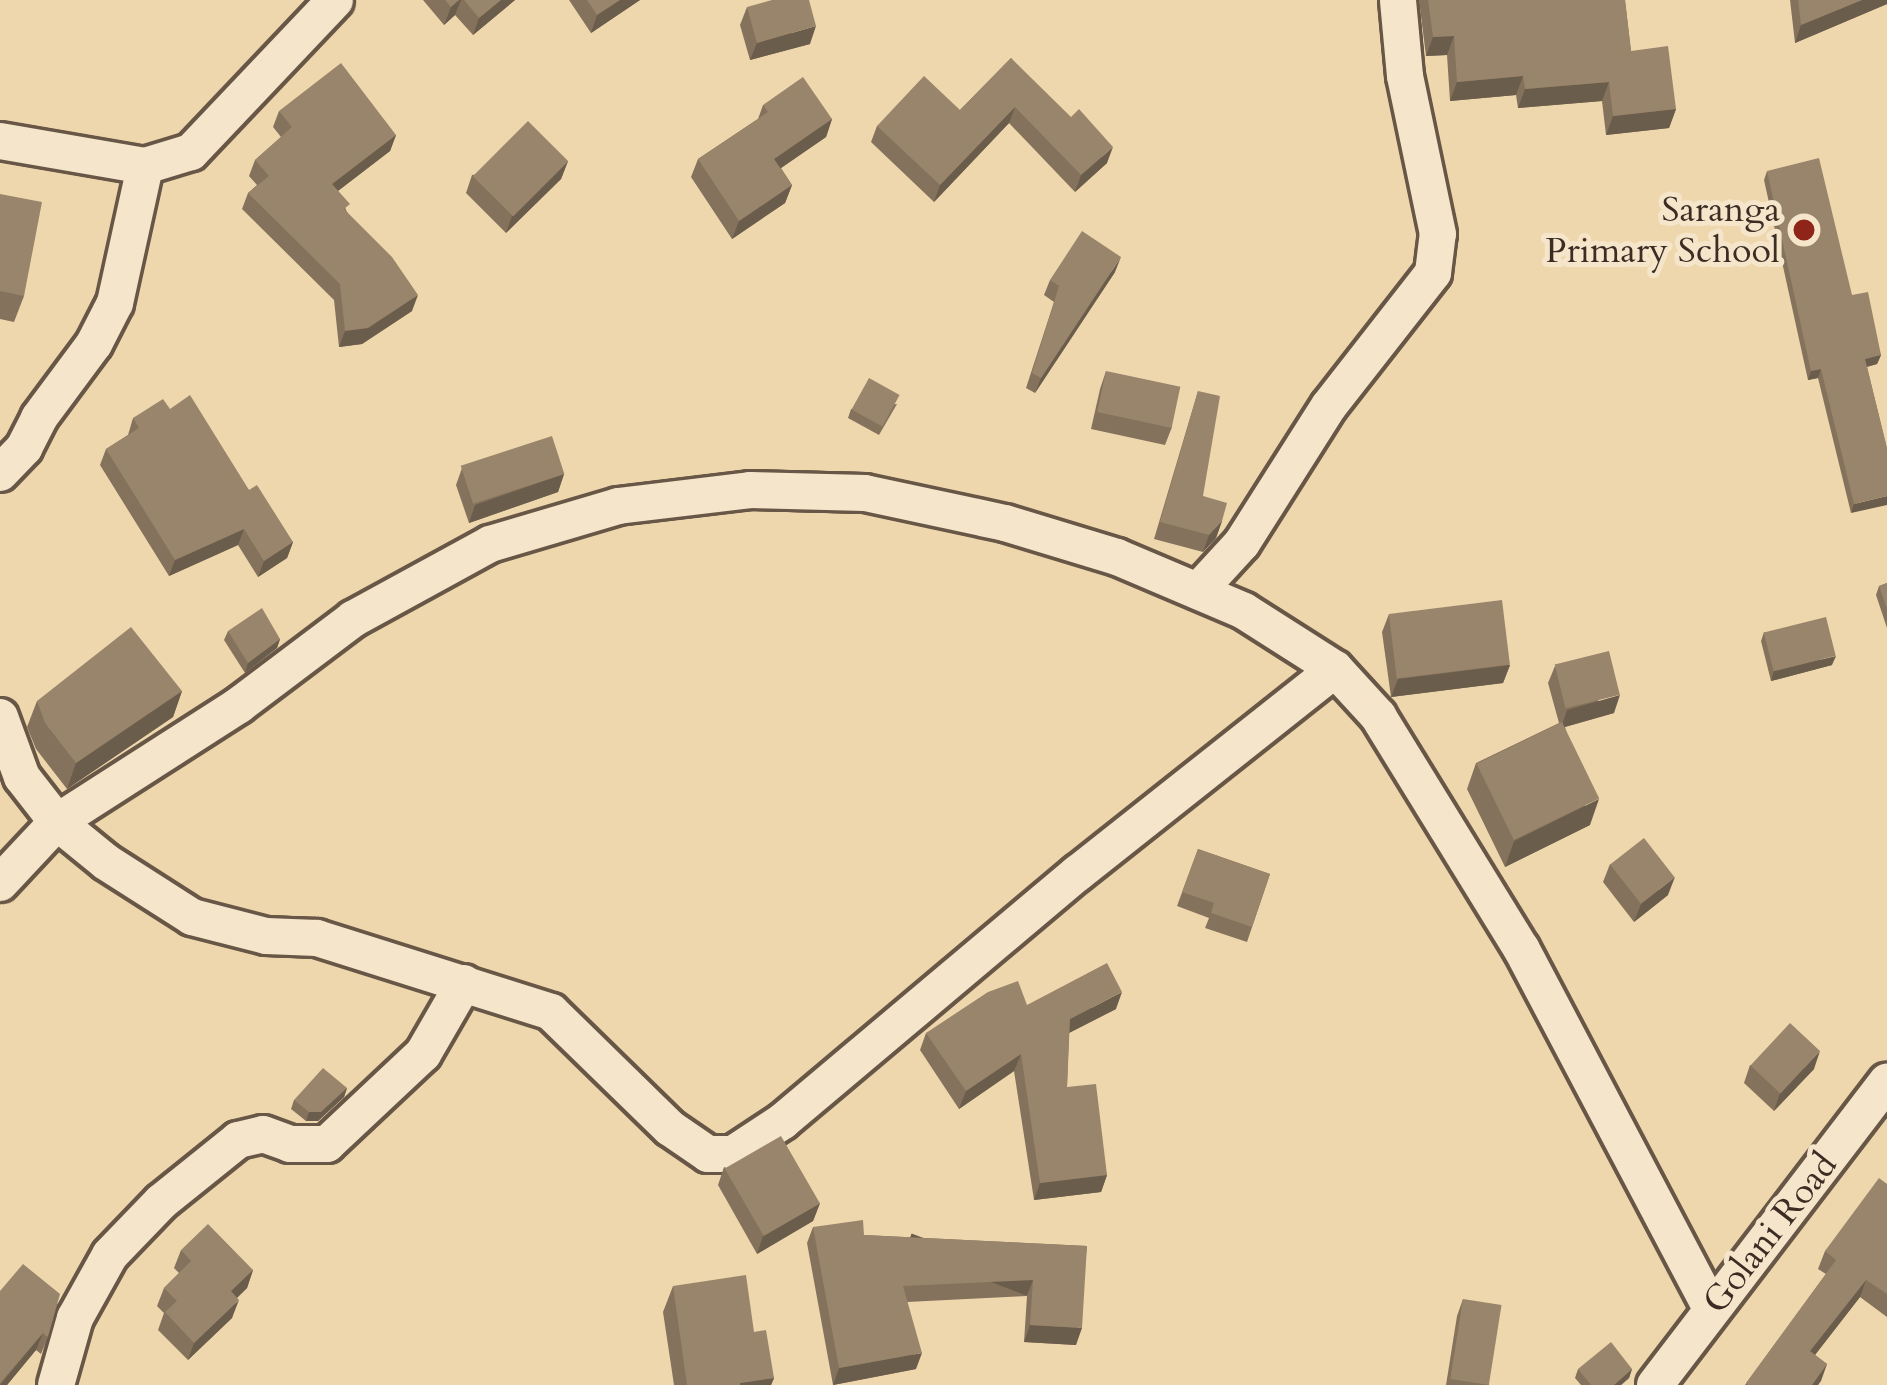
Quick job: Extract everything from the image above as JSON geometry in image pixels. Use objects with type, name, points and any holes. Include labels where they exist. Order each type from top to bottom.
[{"type":"street","points":[[0,141],[145,166],[191,152],[335,0]]},
{"type":"street","points":[[1198,591],[1242,543],[1329,406],[1433,274],[1438,234],[1405,76],[1398,0]]},
{"type":"street","points":[[0,473],[24,448],[39,418],[94,344],[115,303],[145,166]]},
{"type":"street","points":[[0,884],[58,822],[239,705],[353,619],[490,544],[619,506],[750,490],[865,493],[1005,523],[1117,557],[1244,611],[1335,669],[1378,716],[1521,948],[1711,1310]]},
{"type":"street","points":[[0,717],[22,778],[58,822],[106,862],[192,917],[266,935],[317,938],[551,1012],[670,1128],[708,1154],[733,1154],[782,1121],[1078,872],[1335,669]]},
{"type":"street","points":[[56,1385],[75,1318],[110,1255],[161,1202],[238,1140],[263,1134],[290,1144],[327,1144],[423,1054],[464,983]]},
{"type":"street","name":"Golani Road","points":[[1655,1385],[1887,1082]]},
{"type":"building","points":[[464,0],[501,0],[479,18]]},
{"type":"building","points":[[587,0],[620,0],[597,15]]},
{"type":"building","points":[[772,0],[809,0],[816,26],[757,43],[747,7]]},
{"type":"building","points":[[1428,0],[1625,0],[1631,51],[1668,46],[1676,109],[1613,116],[1609,82],[1525,89],[1523,76],[1457,82],[1454,36],[1433,37]]},
{"type":"building","points":[[1798,0],[1862,0],[1801,25]]},
{"type":"building","points":[[1011,58],[1071,117],[1079,109],[1113,147],[1081,175],[1015,107],[940,185],[877,126],[924,76],[960,110]]},
{"type":"building","points":[[341,63],[396,135],[332,184],[350,204],[344,209],[392,257],[418,295],[368,328],[345,331],[340,284],[248,193],[269,176],[255,160],[292,127],[279,111]]},
{"type":"building","points":[[803,77],[832,119],[774,159],[792,185],[739,221],[698,159],[768,112],[763,105]]},
{"type":"building","points":[[528,121],[568,161],[513,216],[473,176]]},
{"type":"building","points":[[1819,158],[1852,295],[1868,292],[1881,355],[1865,359],[1887,448],[1887,496],[1854,504],[1821,369],[1811,371],[1767,171]]},
{"type":"building","points":[[0,194],[42,202],[24,296],[0,291]]},
{"type":"building","points":[[1082,231],[1121,257],[1041,378],[1032,373],[1059,286],[1050,280]]},
{"type":"building","points":[[1106,371],[1180,387],[1172,428],[1097,412]]},
{"type":"building","points":[[869,378],[900,395],[882,426],[852,409]]},
{"type":"building","points":[[1198,391],[1220,396],[1203,496],[1227,503],[1222,521],[1209,535],[1160,522]]},
{"type":"building","points":[[190,395],[249,490],[257,485],[293,542],[264,561],[244,529],[175,560],[106,449],[139,428],[133,418],[163,399],[170,409]]},
{"type":"building","points":[[552,436],[564,474],[473,504],[461,466]]},
{"type":"building","points":[[1887,583],[1887,609],[1879,586]]},
{"type":"building","points":[[1502,600],[1510,665],[1397,678],[1389,614]]},
{"type":"building","points":[[262,608],[280,639],[248,663],[228,631]]},
{"type":"building","points":[[1826,617],[1836,656],[1774,671],[1764,632]]},
{"type":"building","points":[[131,627],[182,691],[76,763],[45,723],[37,701]]},
{"type":"building","points":[[1609,651],[1620,695],[1566,708],[1555,665]]},
{"type":"building","points":[[1562,722],[1599,798],[1514,840],[1477,764]]},
{"type":"building","points":[[1644,838],[1675,877],[1641,904],[1610,864]]},
{"type":"building","points":[[1198,849],[1270,874],[1252,927],[1211,913],[1214,903],[1182,892]]},
{"type":"building","points":[[1107,963],[1122,992],[1070,1019],[1067,1087],[1096,1084],[1107,1175],[1040,1183],[1021,1054],[966,1091],[926,1033],[988,992],[1018,981],[1027,1005]]},
{"type":"building","points":[[1790,1023],[1820,1051],[1780,1093],[1750,1065]]},
{"type":"building","points":[[323,1068],[347,1088],[321,1112],[309,1112],[294,1100]]},
{"type":"building","points":[[781,1136],[820,1204],[764,1236],[725,1168]]},
{"type":"building","points":[[1879,1178],[1887,1184],[1887,1294],[1866,1280],[1810,1351],[1827,1364],[1812,1385],[1748,1385],[1836,1260],[1825,1251]]},
{"type":"building","points":[[863,1220],[864,1235],[1087,1246],[1082,1328],[1030,1325],[1033,1280],[903,1286],[922,1353],[839,1368],[813,1227]]},
{"type":"building","points":[[208,1224],[253,1270],[231,1291],[239,1300],[194,1343],[165,1312],[177,1301],[164,1288],[191,1261],[181,1250]]},
{"type":"building","points":[[23,1264],[60,1294],[48,1337],[43,1333],[0,1383],[0,1291]]},
{"type":"building","points":[[746,1275],[754,1332],[766,1330],[774,1378],[740,1385],[687,1385],[673,1286]]},
{"type":"building","points":[[1463,1299],[1502,1305],[1489,1385],[1450,1379]]},
{"type":"building","points":[[1611,1342],[1632,1369],[1614,1385],[1591,1385],[1578,1369]]},
{"type":"place","name":"Saranga Primary School","points":[[1804,230]]}]
